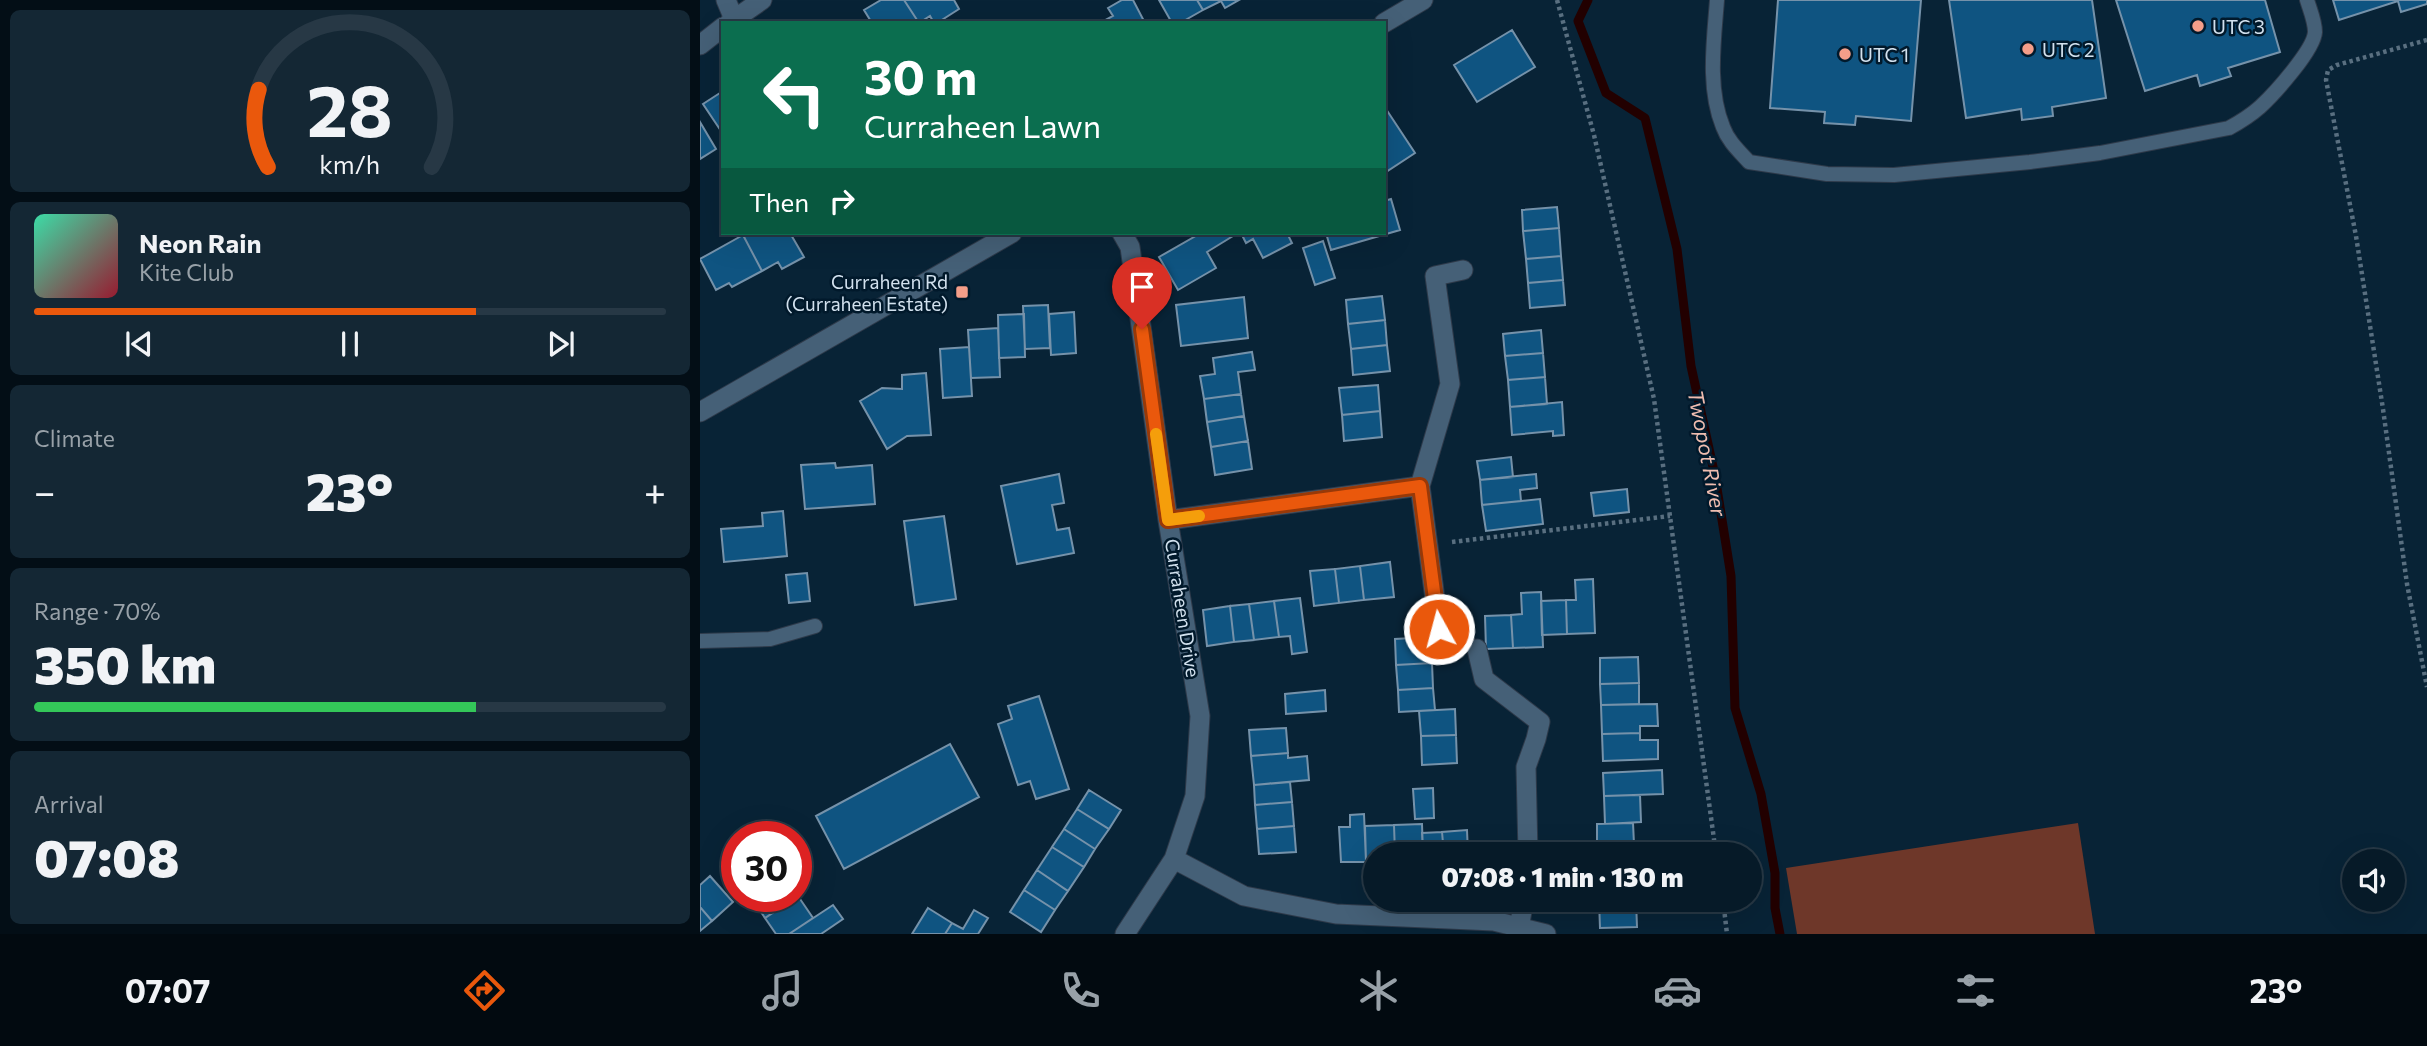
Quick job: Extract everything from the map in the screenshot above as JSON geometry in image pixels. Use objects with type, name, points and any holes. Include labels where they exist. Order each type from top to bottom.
[{"type":"street","points":[[726,0],[728,21]]},
{"type":"street","points":[[731,21],[762,0]]},
{"type":"street","points":[[1386,22],[1423,0]]},
{"type":"street","points":[[700,45],[721,28]]},
{"type":"street","points":[[702,406],[1008,235]]},
{"type":"street","name":"Curraheen Drive","points":[[1123,235],[1130,247],[1168,520],[1200,716],[1195,796],[1174,859],[1125,934]]},
{"type":"street","points":[[1439,629],[1420,486],[1450,384],[1435,276],[1463,270]]},
{"type":"street","points":[[1168,520],[1420,486]]},
{"type":"street","points":[[1476,649],[1484,678],[1540,722],[1526,767],[1528,842]]},
{"type":"street","points":[[1174,859],[1244,896],[1336,914],[1519,928],[1546,934]]},
{"type":"street","points":[[1519,928],[1522,912]]},
{"type":"lane","points":[[1717,0],[1714,64],[1717,104],[1727,136],[1749,162],[1827,174],[1894,175],[2100,153],[2228,128],[2263,105],[2310,46],[2315,35],[2307,0]]},
{"type":"lane","points":[[700,642],[770,639],[816,626]]},
{"type":"path","points":[[1558,0],[1594,135],[1654,399],[1714,842]]},
{"type":"path","points":[[2427,40],[2337,65],[2329,70],[2326,80],[2356,236],[2407,584],[2427,687]]},
{"type":"path","points":[[1428,545],[1670,516]]},
{"type":"path","points":[[1724,912],[1727,934]]},
{"type":"shaded area","points":[[2078,823],[2095,934],[1797,934],[1786,868]]},
{"type":"building","points":[[881,0],[904,0],[918,21],[871,21],[864,10]]},
{"type":"building","points":[[904,0],[954,0],[959,9],[940,21],[933,21],[930,16],[918,21]]},
{"type":"building","points":[[1122,0],[1133,0],[1144,21],[1104,21],[1113,16],[1108,8]]},
{"type":"building","points":[[1159,0],[1197,0],[1203,10],[1184,21],[1171,21]]},
{"type":"building","points":[[1197,0],[1239,0],[1225,8],[1221,1],[1203,10]]},
{"type":"building","name":"UTC 1","points":[[1778,0],[1921,0],[1911,121],[1856,116],[1855,125],[1824,123],[1825,112],[1770,108]]},
{"type":"building","name":"UTC 2","points":[[1949,0],[2092,0],[2106,98],[2052,107],[2053,116],[2022,120],[2021,109],[1966,118]]},
{"type":"building","name":"UTC 3","points":[[2116,0],[2265,0],[2280,52],[2228,68],[2231,76],[2200,86],[2197,75],[2145,91]]},
{"type":"building","points":[[2333,0],[2427,0],[2427,4],[2401,12],[2398,1],[2339,20]]},
{"type":"building","points":[[1512,30],[1535,67],[1477,102],[1454,65]]},
{"type":"building","points":[[721,92],[721,131],[703,104]]},
{"type":"building","points":[[1386,109],[1415,153],[1386,172]]},
{"type":"building","points":[[700,122],[716,149],[700,159]]},
{"type":"building","points":[[1391,199],[1400,230],[1386,234],[1386,200]]},
{"type":"building","points":[[1557,207],[1559,228],[1523,231],[1522,210]]},
{"type":"building","points":[[1559,228],[1561,256],[1526,259],[1523,231]]},
{"type":"building","points":[[743,235],[791,235],[804,257],[782,269],[778,262],[762,271]]},
{"type":"building","points":[[743,235],[762,271],[732,287],[729,283],[716,290],[700,259]]},
{"type":"building","points":[[1198,235],[1233,236],[1207,252],[1216,268],[1178,290],[1159,257]]},
{"type":"building","points":[[1242,235],[1288,235],[1292,243],[1263,258],[1253,239],[1246,243]]},
{"type":"building","points":[[1327,235],[1383,235],[1331,250]]},
{"type":"building","points":[[1323,241],[1335,278],[1315,285],[1303,248]]},
{"type":"building","points":[[1561,256],[1563,280],[1528,283],[1526,259]]},
{"type":"building","points":[[1563,280],[1565,305],[1530,308],[1528,283]]},
{"type":"building","points":[[1382,296],[1385,320],[1348,324],[1346,300]]},
{"type":"building","points":[[1244,297],[1248,338],[1181,346],[1176,305]]},
{"type":"building","points":[[1048,305],[1050,348],[1025,349],[1023,306]]},
{"type":"building","points":[[1074,312],[1076,353],[1051,355],[1049,314]]},
{"type":"building","points":[[1024,314],[1025,357],[999,358],[998,315]]},
{"type":"building","points":[[1385,320],[1387,345],[1351,349],[1348,324]]},
{"type":"building","points":[[998,328],[1000,377],[971,378],[968,330]]},
{"type":"building","points":[[1541,330],[1543,353],[1505,356],[1503,334]]},
{"type":"building","points":[[1387,345],[1390,371],[1353,375],[1351,349]]},
{"type":"building","points":[[969,347],[972,396],[943,398],[940,349]]},
{"type":"building","points":[[1252,352],[1255,370],[1238,372],[1241,394],[1204,399],[1200,376],[1215,374],[1213,358]]},
{"type":"building","points":[[1543,353],[1545,377],[1508,380],[1505,356]]},
{"type":"building","points":[[926,373],[931,435],[907,436],[887,449],[860,401],[882,388],[902,389],[902,375]]},
{"type":"building","points":[[1545,377],[1547,404],[1510,407],[1508,380]]},
{"type":"building","points":[[1378,385],[1380,411],[1342,415],[1339,388]]},
{"type":"building","points":[[1241,394],[1244,416],[1207,422],[1204,399]]},
{"type":"building","points":[[1562,402],[1564,435],[1553,436],[1553,431],[1512,435],[1510,407]]},
{"type":"building","points":[[1380,411],[1382,437],[1344,441],[1342,415]]},
{"type":"building","points":[[1244,416],[1248,441],[1211,447],[1207,422]]},
{"type":"building","points":[[1248,441],[1252,469],[1215,475],[1211,447]]},
{"type":"building","points":[[1511,457],[1513,477],[1480,480],[1477,461]]},
{"type":"building","points":[[835,463],[836,468],[872,465],[875,504],[805,509],[801,465]]},
{"type":"building","points":[[1059,474],[1064,503],[1052,505],[1057,530],[1069,528],[1074,553],[1017,564],[1001,486]]},
{"type":"building","points":[[1536,474],[1537,488],[1520,490],[1521,501],[1482,505],[1480,480]]},
{"type":"building","points":[[1627,489],[1629,512],[1594,516],[1591,493]]},
{"type":"building","points":[[1540,499],[1543,524],[1486,531],[1482,505]]},
{"type":"building","points":[[783,511],[787,556],[724,562],[721,529],[763,526],[762,513]]},
{"type":"building","points":[[944,516],[956,599],[915,605],[904,521]]},
{"type":"building","points":[[1390,562],[1394,597],[1364,600],[1360,566]]},
{"type":"building","points":[[1360,566],[1364,600],[1339,603],[1335,569]]},
{"type":"building","points":[[1335,569],[1339,603],[1314,606],[1310,571]]},
{"type":"building","points":[[807,573],[810,601],[789,603],[786,575]]},
{"type":"building","points":[[1593,579],[1595,633],[1567,634],[1566,600],[1576,600],[1575,580]]},
{"type":"building","points":[[1541,592],[1543,647],[1513,648],[1511,615],[1522,614],[1521,593]]},
{"type":"building","points":[[1300,598],[1307,652],[1292,654],[1290,636],[1279,637],[1274,601]]},
{"type":"building","points":[[1566,600],[1567,634],[1542,635],[1541,601]]},
{"type":"building","points":[[1274,601],[1279,637],[1254,640],[1249,604]]},
{"type":"building","points":[[1249,604],[1254,640],[1234,642],[1230,606]]},
{"type":"building","points":[[1230,606],[1234,642],[1207,646],[1203,610]]},
{"type":"building","points":[[1511,615],[1513,648],[1486,649],[1485,616]]},
{"type":"building","points":[[1430,637],[1432,663],[1396,665],[1395,639]]},
{"type":"building","points":[[1638,657],[1639,683],[1600,684],[1600,658]]},
{"type":"building","points":[[1432,663],[1433,688],[1398,690],[1396,665]]},
{"type":"building","points":[[1639,683],[1639,704],[1601,705],[1600,684]]},
{"type":"building","points":[[1433,688],[1435,710],[1399,712],[1398,690]]},
{"type":"building","points":[[1325,690],[1326,711],[1286,714],[1285,694]]},
{"type":"building","points":[[1039,696],[1069,789],[1036,799],[1030,781],[1018,785],[998,724],[1012,719],[1008,706]]},
{"type":"building","points":[[1657,704],[1658,726],[1640,726],[1640,733],[1602,734],[1601,705]]},
{"type":"building","points":[[1455,709],[1456,735],[1421,736],[1419,711]]},
{"type":"building","points":[[1286,728],[1288,753],[1251,756],[1249,730]]},
{"type":"building","points":[[1640,733],[1640,740],[1658,740],[1658,759],[1603,761],[1602,734]]},
{"type":"building","points":[[1456,735],[1457,763],[1422,765],[1421,736]]},
{"type":"building","points":[[950,744],[979,797],[844,869],[816,816]]},
{"type":"building","points":[[1288,753],[1288,758],[1307,756],[1309,780],[1254,785],[1251,756]]},
{"type":"building","points":[[1662,770],[1663,794],[1604,796],[1603,773]]},
{"type":"building","points":[[1290,782],[1292,802],[1255,805],[1254,785]]},
{"type":"building","points":[[1433,788],[1434,818],[1415,819],[1413,789]]},
{"type":"building","points":[[1089,790],[1121,810],[1109,829],[1077,809]]},
{"type":"building","points":[[1640,795],[1641,822],[1605,824],[1604,796]]},
{"type":"building","points":[[1292,802],[1294,826],[1257,829],[1255,805]]},
{"type":"building","points":[[1077,809],[1109,829],[1095,849],[1064,829]]},
{"type":"building","points":[[1364,814],[1363,862],[1341,862],[1339,827],[1350,827],[1350,815]]},
{"type":"building","points":[[1633,823],[1634,842],[1597,842],[1597,824]]},
{"type":"building","points":[[1422,824],[1423,842],[1395,842],[1394,825]]},
{"type":"building","points":[[1394,825],[1395,842],[1365,842],[1365,826]]},
{"type":"building","points":[[1294,826],[1296,852],[1259,854],[1257,829]]},
{"type":"building","points":[[1064,829],[1095,849],[1084,867],[1052,847]]},
{"type":"building","points":[[1467,830],[1468,842],[1443,842],[1442,832]]},
{"type":"building","points":[[1442,832],[1443,842],[1422,842],[1422,833]]},
{"type":"building","points":[[1052,847],[1084,867],[1068,891],[1037,870]]},
{"type":"building","points":[[1037,870],[1068,891],[1055,910],[1024,890]]},
{"type":"building","points":[[710,876],[721,888],[722,912],[712,921],[700,907],[700,885]]},
{"type":"building","points":[[1024,890],[1055,910],[1041,932],[1010,912]]},
{"type":"building","points":[[833,905],[843,919],[821,934],[789,934]]},
{"type":"building","points":[[700,907],[712,921],[700,931]]},
{"type":"building","points":[[928,908],[952,923],[945,934],[912,934]]},
{"type":"building","points":[[974,910],[988,918],[978,934],[945,934],[952,923],[963,929]]},
{"type":"building","points":[[761,912],[774,912],[765,918]]},
{"type":"building","points":[[774,912],[809,912],[813,918],[789,934],[776,934],[765,918]]},
{"type":"building","points":[[1599,912],[1636,912],[1637,927],[1600,928]]},
{"type":"waterway","name":"Twopot River","points":[[1588,0],[1578,21],[1606,93],[1645,118],[1677,249],[1691,366],[1715,476],[1731,576],[1735,708],[1761,794],[1775,873],[1775,908],[1780,934]]},
{"type":"slow traffic","points":[[1156,434],[1168,520],[1199,516]]},
{"type":"place","name":"UTC 3","points":[[2198,26]]},
{"type":"place","name":"UTC 2","points":[[2028,49]]},
{"type":"place","name":"UTC 1","points":[[1845,54]]},
{"type":"place","name":"Curraheen Rd (Curraheen Estate)","points":[[962,292]]},
{"type":"route","points":[[1142,329],[1168,520],[1420,486],[1439,629]]}]
